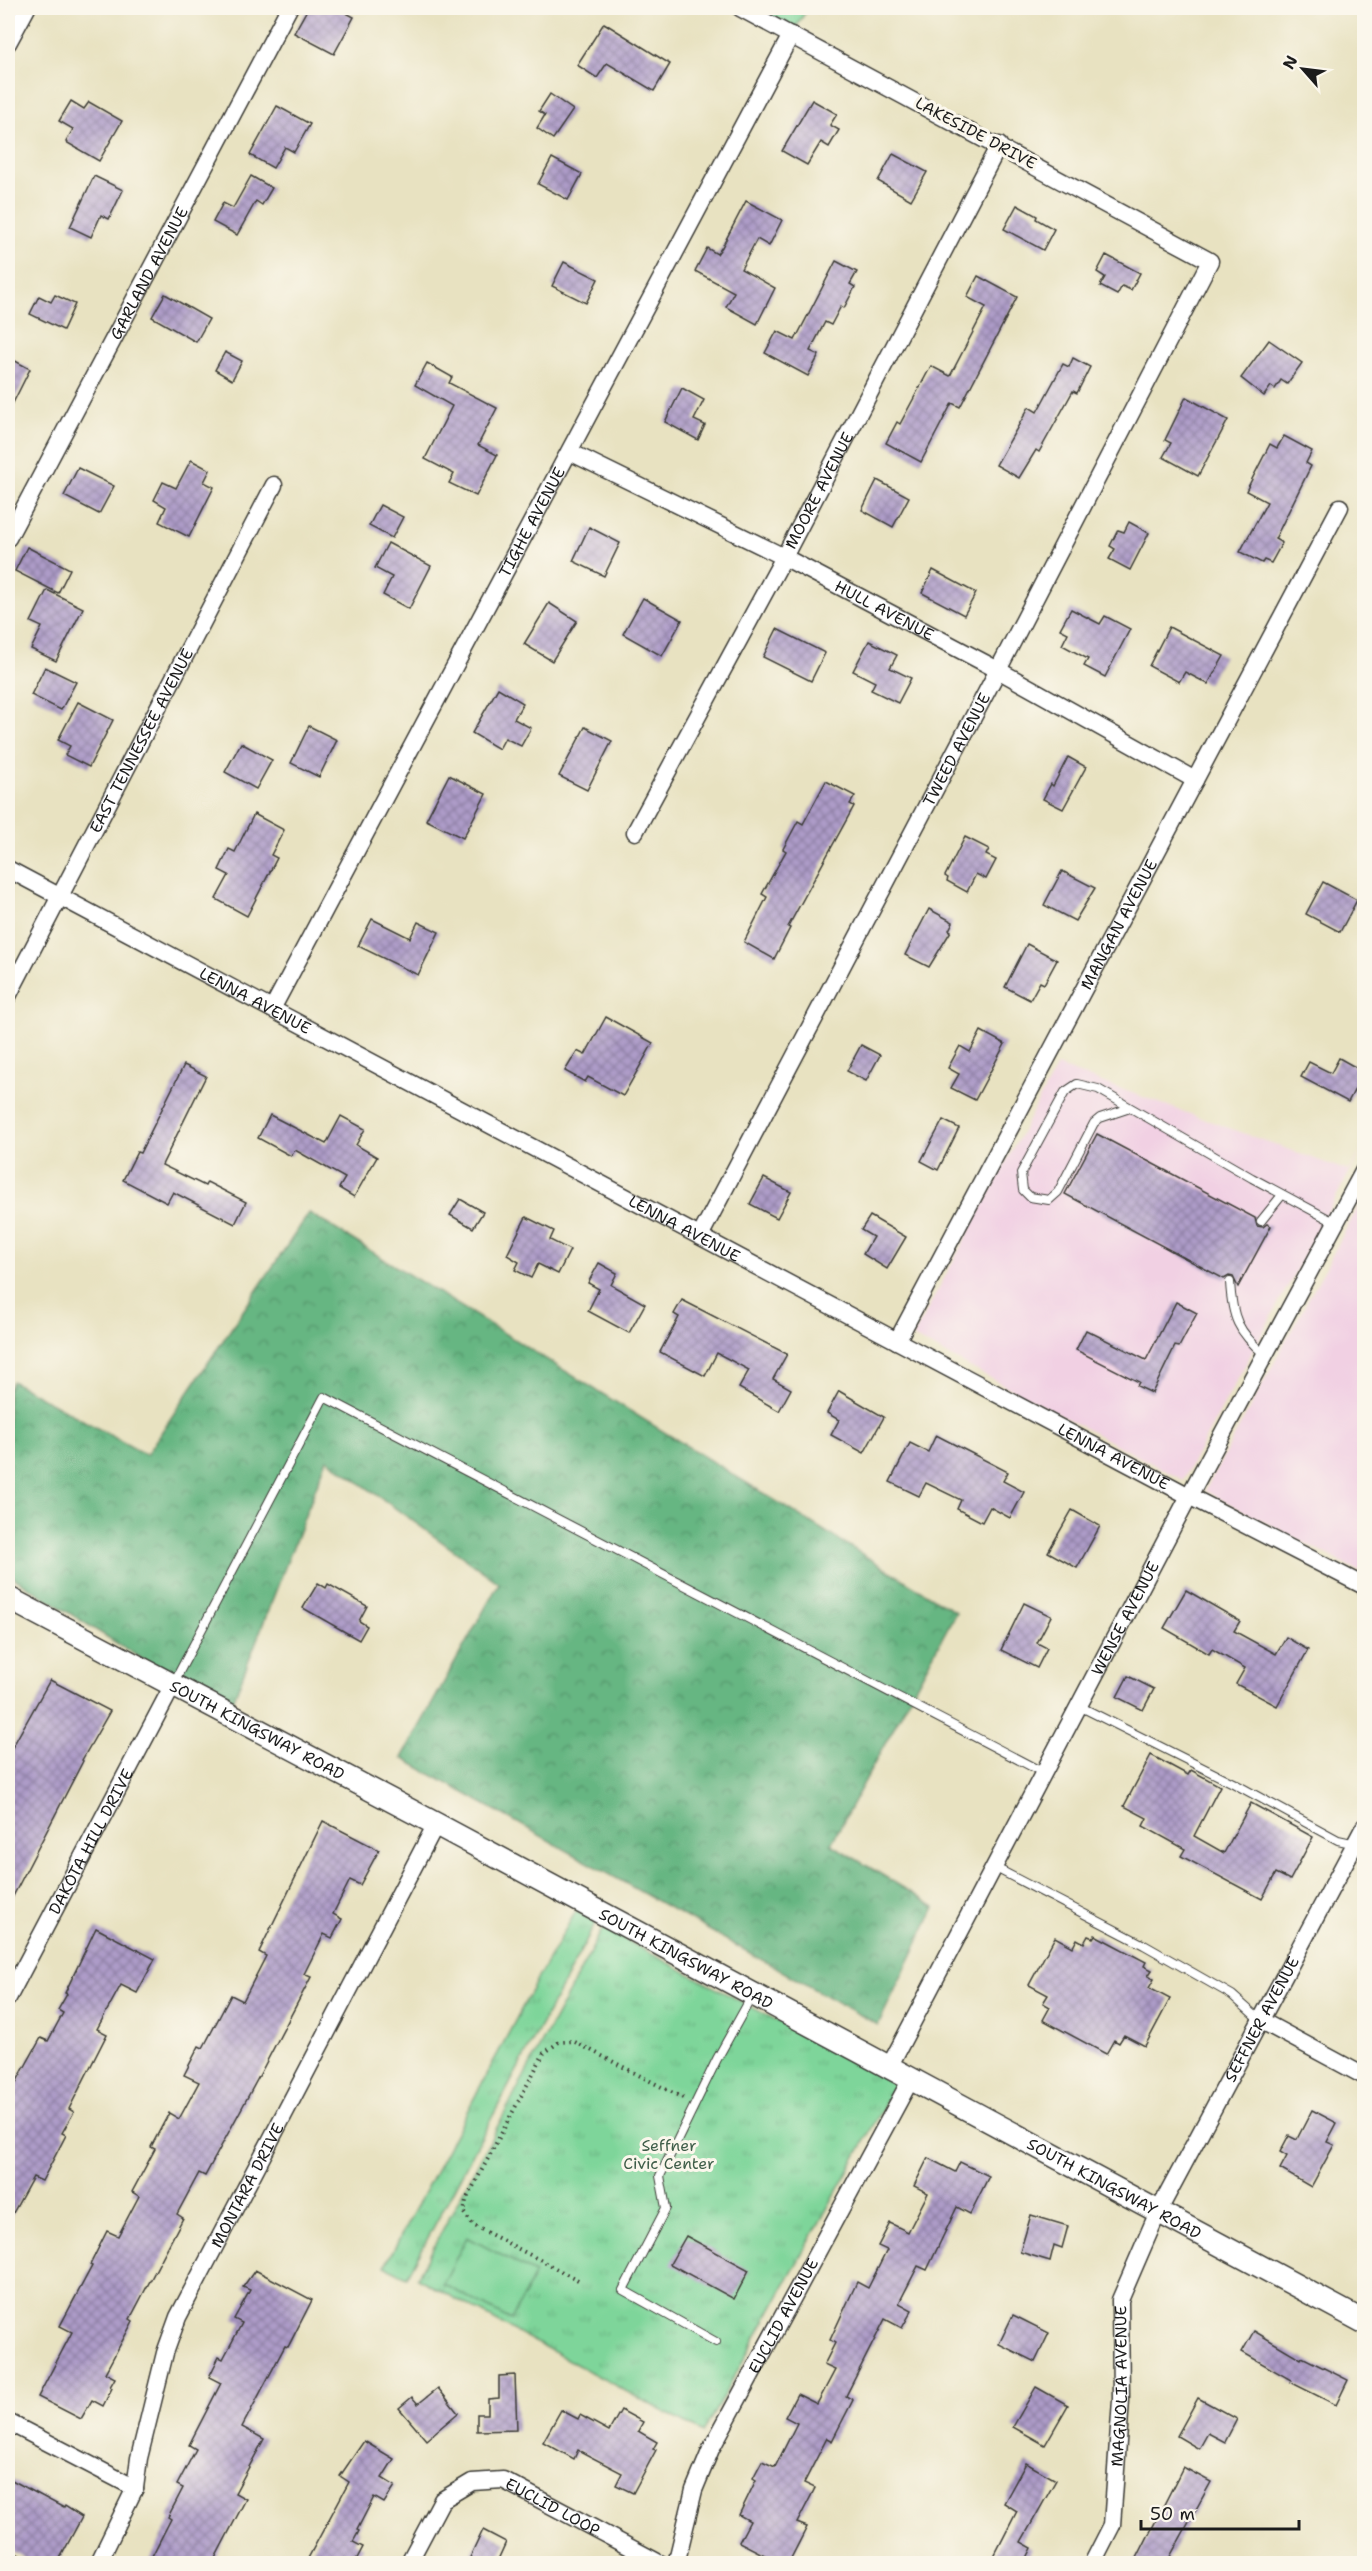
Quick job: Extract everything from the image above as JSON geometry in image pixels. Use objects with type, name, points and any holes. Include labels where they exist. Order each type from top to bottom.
[{"type":"street","points":[[8,44],[27,8]]},
{"type":"street","name":"GARLAND AVENUE","points":[[8,538],[288,8]]},
{"type":"street","name":"LAKESIDE DRIVE","points":[[740,8],[999,145],[1210,261]]},
{"type":"street","name":"TIGHE AVENUE","points":[[272,1009],[791,35]]},
{"type":"street","name":"MOORE AVENUE","points":[[635,832],[784,556],[999,145]]},
{"type":"street","name":"TWEED AVENUE","points":[[700,1236],[999,670],[1210,261]]},
{"type":"street","name":"HULL AVENUE","points":[[570,452],[784,556],[999,670],[1195,780]]},
{"type":"street","name":"EAST TENNESSEE AVENUE","points":[[8,996],[274,485]]},
{"type":"street","name":"MANGAN AVENUE","points":[[897,1341],[1340,507]]},
{"type":"street","name":"LENNA AVENUE","points":[[8,869],[1189,1496],[1365,1586]]},
{"type":"street","name":"WENSE AVENUE","points":[[889,2067],[1189,1496],[1365,1170]]},
{"type":"street","name":"SOUTH KINGSWAY ROAD","points":[[8,1598],[436,1824],[1365,2322]]},
{"type":"street","name":"DAKOTA HILL DRIVE","points":[[8,1998],[173,1684]]},
{"type":"street","name":"MONTARA DRIVE","points":[[98,2564],[135,2488],[139,2458],[165,2353],[178,2317],[436,1824]]},
{"type":"street","name":"SEFFNER AVENUE","points":[[1158,2212],[1260,2020],[1360,1846],[1365,1827]]},
{"type":"street","points":[[1260,2020],[1365,2076]]},
{"type":"street","name":"EUCLID AVENUE","points":[[676,2564],[694,2490],[711,2449],[911,2079]]},
{"type":"street","name":"MAGNOLIA AVENUE","points":[[1092,2564],[1112,2525],[1121,2400],[1120,2300],[1158,2212]]},
{"type":"street","points":[[8,2422],[135,2488]]},
{"type":"street","name":"EUCLID LOOP","points":[[408,2564],[442,2500],[472,2482],[503,2480],[661,2564]]},
{"type":"lane","points":[[1130,1108],[1100,1118],[1094,1123],[1058,1192],[1049,1200],[1030,1197],[1023,1190],[1021,1173],[1065,1092],[1077,1084],[1088,1085],[1130,1108],[1282,1195],[1336,1223]]},
{"type":"lane","points":[[1261,1221],[1282,1195]]},
{"type":"lane","points":[[1230,1282],[1231,1304],[1237,1325],[1249,1341],[1265,1355]]},
{"type":"lane","points":[[173,1684],[324,1397],[1044,1773]]},
{"type":"lane","points":[[1079,1706],[1233,1783],[1338,1840],[1360,1846]]},
{"type":"lane","points":[[994,1867],[1144,1945],[1223,1990],[1260,2020]]},
{"type":"lane","points":[[716,2342],[623,2290],[666,2208],[660,2176],[694,2104],[754,1994]]},
{"type":"lane","points":[[1362,2564],[1365,2559]]},
{"type":"path","points":[[578,2280],[473,2225],[464,2212],[466,2200],[544,2053],[558,2042],[573,2041],[694,2104]]},
{"type":"shaded area","points":[[1057,1066],[1348,1171],[1362,1149],[1183,1480],[913,1337]]},
{"type":"shaded area","points":[[1364,1196],[1364,1574],[1205,1491]]},
{"type":"green space","points":[[753,8],[808,8],[791,35]]},
{"type":"green space","points":[[309,1213],[956,1612],[831,1844],[935,1907],[878,2025],[402,1758],[499,1583],[327,1459],[228,1714],[8,1574],[8,1391],[12,1381],[146,1455]]},
{"type":"green space","points":[[576,1911],[596,1922],[407,2277],[385,2266],[540,1974]]},
{"type":"green space","name":"Seffner Civic Center","points":[[603,1928],[896,2084],[703,2433],[417,2278]]},
{"type":"green space","points":[[467,2237],[535,2273],[511,2320],[443,2284]]},
{"type":"building","points":[[308,8],[337,8],[354,17],[334,54],[294,33]]},
{"type":"building","points":[[604,23],[670,64],[654,91],[607,63],[597,78],[577,65]]},
{"type":"building","points":[[550,94],[573,110],[553,139],[537,128],[545,115],[539,111]]},
{"type":"building","points":[[812,100],[837,114],[830,125],[839,130],[829,147],[821,142],[807,165],[782,151]]},
{"type":"building","points":[[71,101],[84,109],[89,102],[122,121],[99,161],[66,142],[73,129],[59,121]]},
{"type":"building","points":[[277,106],[310,124],[294,152],[285,147],[273,168],[250,155]]},
{"type":"building","points":[[893,154],[927,172],[911,200],[878,181]]},
{"type":"building","points":[[552,158],[582,174],[568,200],[538,184]]},
{"type":"building","points":[[94,176],[123,190],[109,219],[101,215],[91,237],[70,227]]},
{"type":"building","points":[[251,176],[272,188],[262,205],[256,201],[237,235],[213,222],[223,203],[233,208]]},
{"type":"building","points":[[746,201],[782,220],[769,246],[757,239],[741,269],[775,288],[757,324],[726,307],[734,292],[695,271],[707,248],[717,254]]},
{"type":"building","points":[[1017,205],[1054,229],[1043,250],[1004,229]]},
{"type":"building","points":[[1106,255],[1140,273],[1131,290],[1122,286],[1117,295],[1100,286],[1105,277],[1097,272]]},
{"type":"building","points":[[836,261],[857,272],[850,284],[855,287],[844,308],[841,306],[831,325],[825,322],[810,351],[819,355],[808,376],[765,353],[777,331],[795,340]]},
{"type":"building","points":[[564,262],[598,279],[586,303],[552,286]]},
{"type":"building","points":[[978,276],[1017,297],[960,407],[952,403],[921,462],[886,443],[897,422],[900,424],[931,366],[950,376],[986,307],[967,297]]},
{"type":"building","points":[[165,294],[209,319],[196,342],[152,317]]},
{"type":"building","points":[[55,295],[75,304],[63,330],[30,314],[39,296],[51,302]]},
{"type":"building","points":[[1269,340],[1302,363],[1287,384],[1281,380],[1275,389],[1271,386],[1264,396],[1241,378]]},
{"type":"building","points":[[225,352],[242,361],[232,380],[215,370]]},
{"type":"building","points":[[8,357],[30,369],[8,413]]},
{"type":"building","points":[[1073,358],[1090,367],[1077,393],[1073,391],[1039,452],[1036,450],[1019,478],[996,465],[1029,407],[1037,412],[1063,364],[1069,367]]},
{"type":"building","points":[[427,363],[452,377],[449,383],[497,408],[478,445],[497,455],[476,496],[449,483],[454,474],[425,459],[452,406],[415,385]]},
{"type":"building","points":[[682,388],[704,400],[694,420],[705,425],[698,440],[665,422]]},
{"type":"building","points":[[1186,397],[1228,420],[1198,476],[1163,457],[1171,443],[1165,440]]},
{"type":"building","points":[[1284,436],[1312,451],[1306,463],[1311,466],[1275,539],[1282,543],[1271,563],[1264,560],[1262,563],[1240,552],[1267,502],[1246,491],[1270,444],[1277,448]]},
{"type":"building","points":[[191,460],[210,470],[204,482],[214,487],[189,537],[159,522],[166,507],[154,500],[163,482],[176,488]]},
{"type":"building","points":[[78,468],[114,486],[99,514],[64,496]]},
{"type":"building","points":[[877,480],[909,497],[893,527],[862,510]]},
{"type":"building","points":[[380,505],[403,517],[392,538],[369,526]]},
{"type":"building","points":[[1129,522],[1149,533],[1130,570],[1109,559],[1115,549],[1110,546],[1118,530],[1124,532]]},
{"type":"building","points":[[589,527],[620,543],[604,576],[573,561]]},
{"type":"building","points":[[388,543],[431,566],[409,609],[383,595],[392,577],[375,568]]},
{"type":"building","points":[[27,547],[70,569],[58,593],[15,571]]},
{"type":"building","points":[[933,570],[976,593],[964,615],[922,593]]},
{"type":"building","points":[[47,590],[83,608],[56,661],[31,649],[42,627],[31,622]]},
{"type":"building","points":[[643,598],[682,620],[662,656],[623,634]]},
{"type":"building","points":[[549,603],[577,621],[552,661],[524,644]]},
{"type":"building","points":[[1071,609],[1100,624],[1105,616],[1130,629],[1105,677],[1084,666],[1088,659],[1062,645],[1068,633],[1060,629]]},
{"type":"building","points":[[1169,627],[1224,656],[1208,684],[1185,672],[1179,682],[1149,666]]},
{"type":"building","points":[[777,629],[825,653],[811,681],[763,657]]},
{"type":"building","points":[[869,641],[897,655],[890,668],[911,678],[898,703],[871,690],[875,682],[853,671]]},
{"type":"building","points":[[45,667],[76,682],[61,710],[31,695]]},
{"type":"building","points":[[498,688],[523,703],[514,719],[531,728],[521,746],[505,738],[499,749],[472,733]]},
{"type":"building","points":[[78,702],[113,720],[89,767],[65,755],[70,746],[58,740]]},
{"type":"building","points":[[309,726],[337,740],[319,777],[291,763]]},
{"type":"building","points":[[585,727],[612,741],[587,790],[559,776]]},
{"type":"building","points":[[241,743],[272,760],[256,789],[225,772]]},
{"type":"building","points":[[1068,757],[1086,767],[1063,809],[1043,799],[1051,784],[1053,786]]},
{"type":"building","points":[[449,775],[486,794],[463,838],[426,820]]},
{"type":"building","points":[[826,781],[855,796],[850,804],[854,806],[788,927],[790,928],[774,959],[744,942],[767,897],[762,894],[786,851],[783,849],[798,821],[803,824]]},
{"type":"building","points":[[254,814],[284,830],[271,855],[277,858],[247,916],[216,899],[229,875],[219,870],[229,849],[235,852]]},
{"type":"building","points":[[965,837],[989,849],[986,855],[996,860],[986,879],[976,874],[967,892],[947,881],[948,878],[945,876]]},
{"type":"building","points":[[1062,871],[1095,888],[1075,921],[1044,905]]},
{"type":"building","points":[[1323,882],[1357,900],[1340,932],[1306,914]]},
{"type":"building","points":[[929,909],[953,922],[949,930],[951,931],[929,967],[905,955]]},
{"type":"building","points":[[372,919],[410,938],[418,922],[439,932],[418,975],[358,946]]},
{"type":"building","points":[[1027,944],[1057,960],[1044,984],[1040,982],[1030,1000],[1005,987]]},
{"type":"building","points":[[606,1017],[653,1043],[623,1096],[588,1077],[585,1082],[565,1071],[577,1051],[585,1055]]},
{"type":"building","points":[[981,1031],[1005,1044],[975,1100],[951,1088],[959,1074],[948,1068],[960,1046],[970,1052]]},
{"type":"building","points":[[861,1045],[880,1055],[866,1081],[847,1071]]},
{"type":"building","points":[[1339,1058],[1364,1072],[1348,1102],[1301,1077],[1309,1062],[1331,1073]]},
{"type":"building","points":[[184,1065],[206,1076],[162,1165],[205,1186],[207,1182],[246,1202],[235,1224],[173,1192],[167,1203],[123,1180],[137,1152],[140,1153]]},
{"type":"building","points":[[270,1115],[326,1144],[341,1116],[365,1129],[356,1145],[377,1157],[354,1197],[339,1188],[345,1178],[295,1150],[291,1156],[258,1138]]},
{"type":"building","points":[[943,1120],[959,1128],[938,1170],[921,1161]]},
{"type":"building","points":[[1097,1134],[1255,1218],[1257,1226],[1263,1227],[1267,1224],[1271,1226],[1238,1287],[1233,1277],[1229,1276],[1224,1279],[1065,1194]]},
{"type":"building","points":[[764,1178],[791,1192],[777,1218],[750,1204]]},
{"type":"building","points":[[460,1199],[483,1212],[473,1228],[450,1215]]},
{"type":"building","points":[[870,1216],[906,1237],[887,1269],[863,1254],[873,1237],[861,1230]]},
{"type":"building","points":[[526,1217],[554,1231],[550,1240],[570,1250],[558,1274],[538,1264],[531,1278],[515,1270],[519,1262],[507,1255]]},
{"type":"building","points":[[599,1263],[617,1273],[611,1285],[645,1304],[629,1333],[588,1311],[599,1289],[588,1283]]},
{"type":"building","points":[[682,1300],[787,1354],[773,1379],[791,1389],[779,1411],[739,1388],[749,1370],[717,1353],[705,1376],[660,1352],[679,1317],[674,1314]]},
{"type":"building","points":[[1176,1302],[1197,1313],[1179,1347],[1175,1346],[1152,1393],[1137,1386],[1139,1382],[1076,1350],[1086,1330],[1146,1360]]},
{"type":"building","points":[[839,1391],[884,1417],[864,1453],[831,1435],[839,1420],[827,1413]]},
{"type":"building","points":[[936,1435],[1008,1472],[1003,1481],[1024,1492],[1010,1518],[990,1507],[982,1522],[957,1509],[961,1500],[926,1483],[919,1496],[890,1482],[910,1443],[928,1452]]},
{"type":"building","points":[[1072,1510],[1100,1526],[1077,1568],[1048,1552]]},
{"type":"building","points":[[318,1583],[326,1588],[328,1584],[367,1606],[359,1621],[367,1626],[359,1640],[303,1608]]},
{"type":"building","points":[[1186,1590],[1240,1621],[1234,1631],[1276,1654],[1286,1637],[1308,1650],[1277,1706],[1236,1684],[1245,1668],[1212,1649],[1209,1654],[1164,1628]]},
{"type":"building","points":[[1024,1603],[1051,1616],[1037,1643],[1047,1648],[1037,1668],[1001,1650]]},
{"type":"building","points":[[1128,1676],[1154,1689],[1143,1710],[1117,1697]]},
{"type":"building","points":[[50,1680],[110,1711],[82,1760],[8,1906],[8,1755]]},
{"type":"building","points":[[1151,1755],[1188,1775],[1191,1770],[1220,1786],[1194,1836],[1224,1853],[1251,1803],[1313,1837],[1290,1880],[1276,1873],[1262,1899],[1181,1856],[1185,1849],[1143,1826],[1147,1818],[1124,1806]]},
{"type":"building","points":[[323,1821],[379,1850],[360,1885],[350,1880],[333,1914],[342,1919],[332,1938],[324,1934],[304,1974],[311,1977],[258,2078],[205,2176],[199,2173],[177,2214],[183,2218],[130,2319],[133,2321],[105,2373],[115,2378],[103,2406],[92,2400],[81,2419],[38,2397],[72,2332],[60,2326],[92,2266],[90,2265],[107,2231],[118,2236],[139,2196],[132,2192],[155,2149],[151,2147],[169,2113],[179,2119],[199,2082],[184,2075],[199,2046],[203,2048],[231,1995],[243,2001],[266,1956],[259,1952]]},
{"type":"building","points":[[96,1928],[155,1959],[137,1993],[121,1985],[97,2029],[107,2034],[69,2109],[74,2112],[62,2133],[66,2135],[42,2181],[33,2177],[8,2222],[8,2097],[41,2038],[48,2041],[63,2013],[58,2010]]},
{"type":"building","points":[[1095,1935],[1146,1962],[1144,1966],[1152,1970],[1148,1976],[1154,1979],[1149,1988],[1170,1999],[1145,2046],[1124,2035],[1119,2043],[1114,2040],[1106,2054],[1043,2020],[1050,2007],[1043,2003],[1048,1995],[1029,1985],[1055,1937],[1073,1947],[1077,1939],[1084,1943],[1088,1936],[1093,1938]]},
{"type":"building","points":[[1312,2110],[1337,2123],[1327,2142],[1334,2145],[1311,2187],[1280,2169],[1287,2156],[1280,2152],[1289,2135],[1297,2139]]},
{"type":"building","points":[[928,2158],[955,2172],[960,2162],[989,2176],[970,2214],[957,2207],[927,2270],[918,2266],[899,2303],[912,2310],[902,2328],[885,2319],[846,2396],[853,2400],[832,2441],[827,2438],[804,2483],[815,2488],[797,2523],[807,2527],[788,2564],[782,2564],[739,2542],[750,2521],[739,2515],[756,2480],[753,2478],[762,2461],[775,2467],[797,2423],[785,2417],[797,2394],[817,2404],[835,2370],[824,2365],[835,2343],[830,2340],[857,2282],[868,2288],[887,2250],[878,2246],[890,2223],[908,2232],[928,2193],[914,2186]]},
{"type":"building","points":[[1031,2215],[1068,2226],[1062,2248],[1054,2245],[1050,2261],[1020,2252]]},
{"type":"building","points":[[686,2236],[749,2270],[734,2299],[670,2264]]},
{"type":"building","points":[[255,2270],[312,2300],[242,2427],[264,2439],[235,2493],[246,2499],[212,2564],[148,2564],[171,2519],[168,2517],[183,2488],[177,2485],[196,2449],[189,2445],[221,2383],[209,2377],[219,2357],[223,2359],[242,2323],[234,2319],[250,2290],[243,2287]]},
{"type":"building","points":[[1013,2315],[1049,2333],[1035,2362],[999,2344]]},
{"type":"building","points":[[1254,2331],[1301,2359],[1302,2357],[1348,2380],[1336,2405],[1290,2382],[1291,2380],[1242,2352]]},
{"type":"building","points":[[515,2375],[517,2430],[477,2431],[477,2414],[488,2414],[488,2399],[499,2398],[499,2376]]},
{"type":"building","points":[[1036,2387],[1068,2405],[1045,2445],[1013,2427]]},
{"type":"building","points":[[438,2388],[458,2413],[426,2440],[399,2408],[412,2397],[418,2404]]},
{"type":"building","points":[[1198,2398],[1237,2419],[1225,2442],[1208,2433],[1199,2449],[1177,2436]]},
{"type":"building","points":[[561,2410],[578,2419],[580,2415],[609,2431],[621,2410],[643,2422],[638,2431],[657,2442],[653,2449],[656,2450],[633,2493],[616,2485],[622,2473],[578,2450],[574,2459],[543,2442]]},
{"type":"building","points":[[364,2441],[394,2459],[382,2478],[395,2486],[384,2503],[374,2497],[353,2542],[363,2547],[354,2564],[305,2564],[349,2482],[340,2476]]},
{"type":"building","points":[[1026,2463],[1056,2480],[1021,2542],[1032,2548],[1024,2564],[990,2564],[1017,2511],[1004,2503]]},
{"type":"building","points":[[1183,2467],[1211,2482],[1166,2564],[1134,2564]]},
{"type":"building","points":[[8,2478],[64,2508],[65,2506],[82,2517],[57,2564],[36,2564],[8,2549]]},
{"type":"building","points":[[483,2530],[506,2542],[496,2564],[467,2564]]}]
